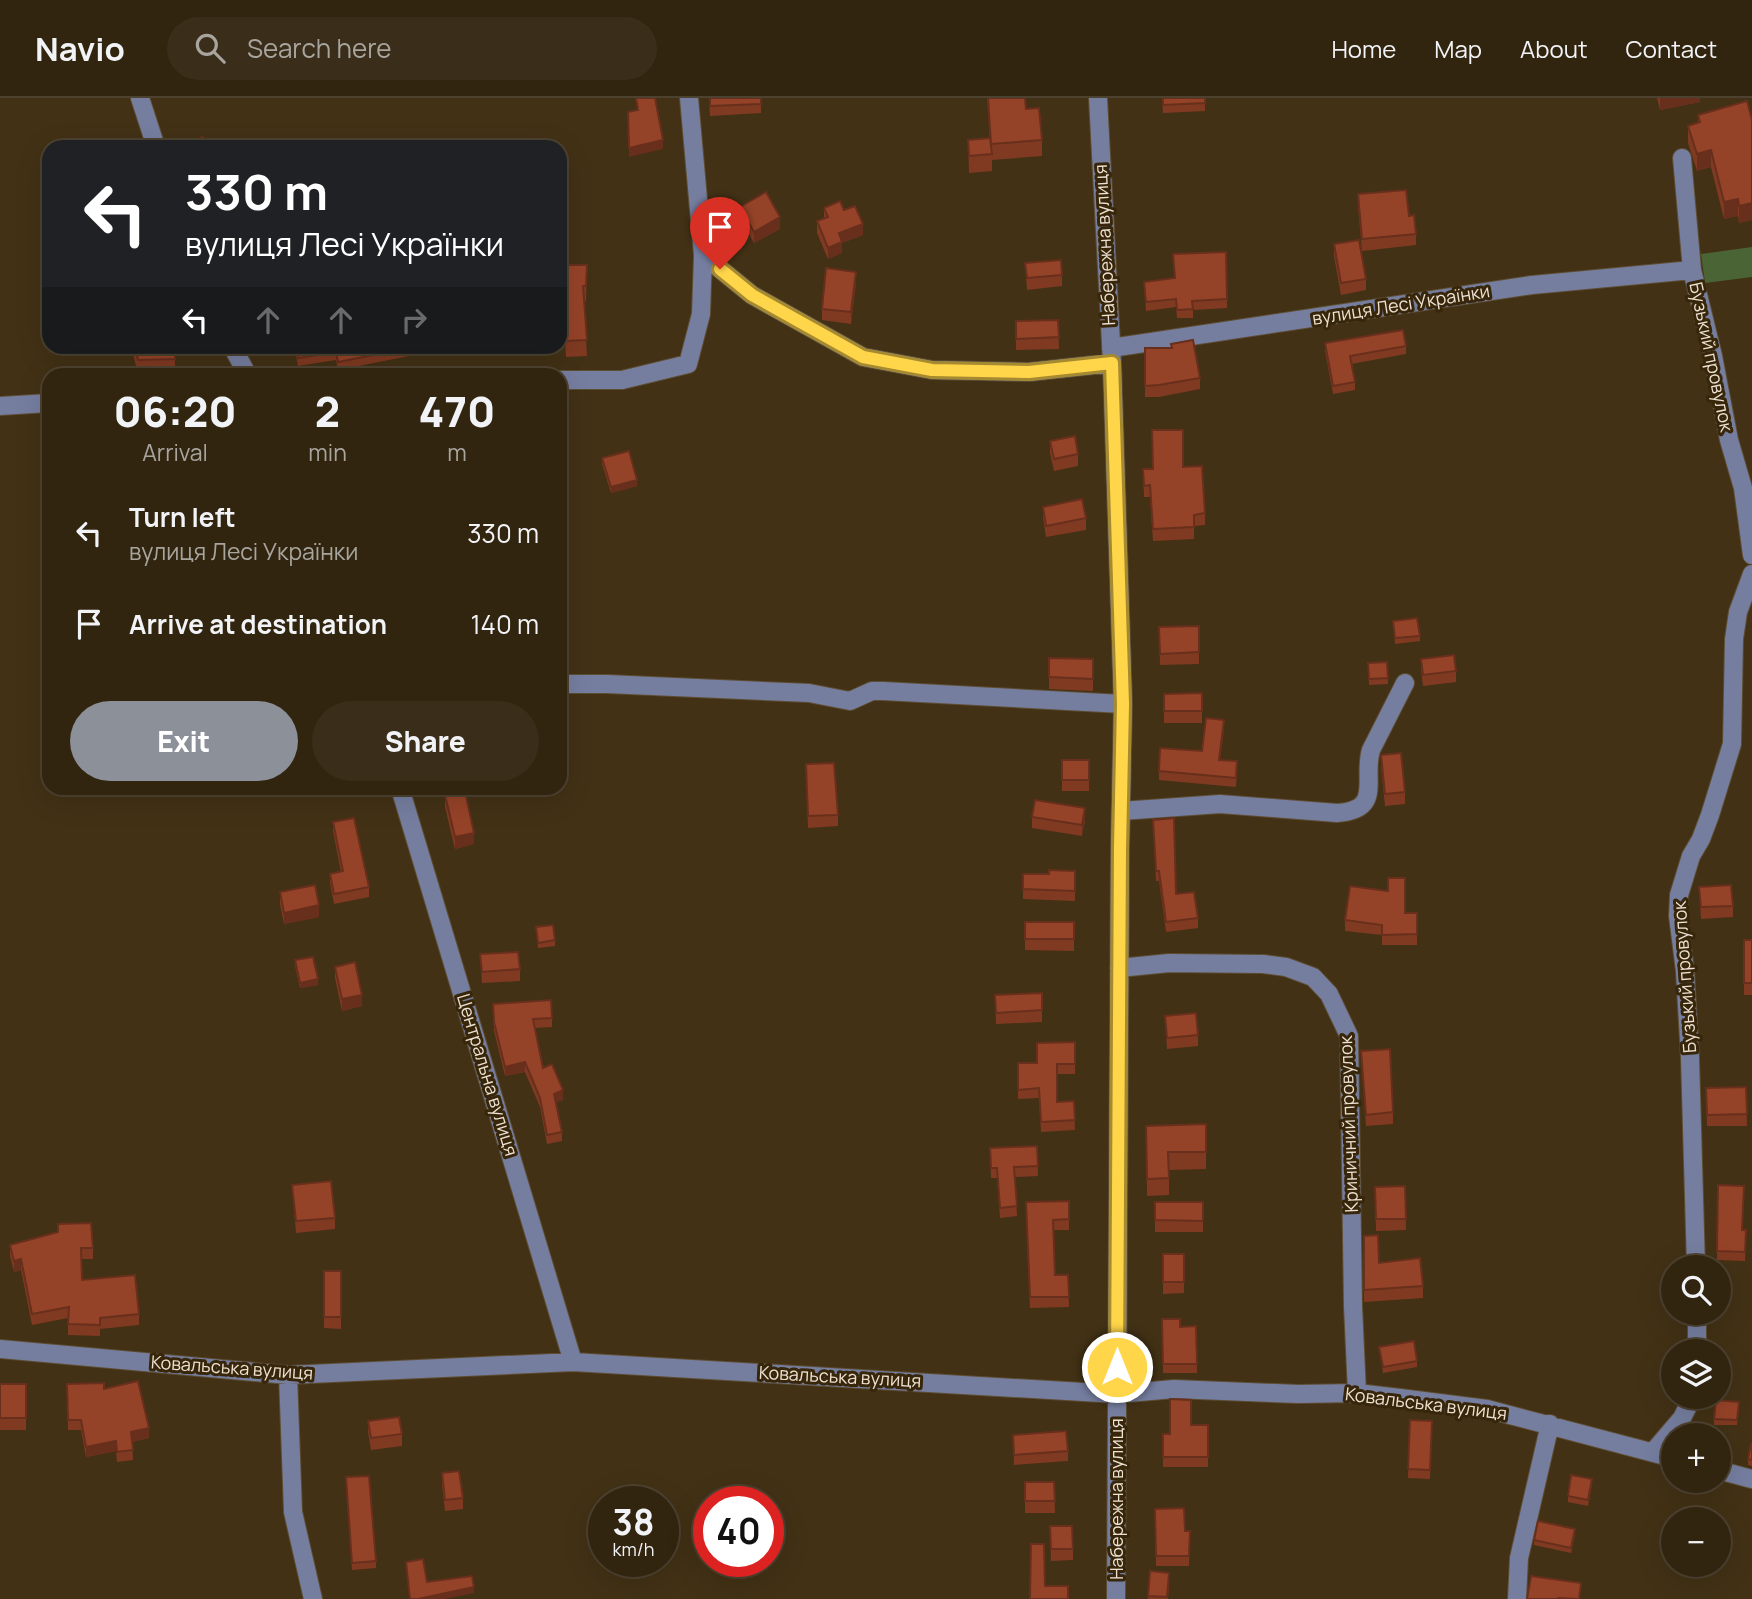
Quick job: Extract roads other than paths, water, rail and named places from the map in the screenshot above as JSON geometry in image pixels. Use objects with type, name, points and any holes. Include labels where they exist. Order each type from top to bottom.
[{"type":"street","points":[[140,98],[154,140]]},
{"type":"street","points":[[567,380],[622,380],[688,364],[701,314],[704,256],[689,98]]},
{"type":"street","name":"Набережна вулиця","points":[[1098,98],[1111,356],[1123,704],[1116,1599]]},
{"type":"street","name":"Бузький провулок","points":[[1682,158],[1692,270],[1713,356],[1729,440],[1744,488],[1752,555]]},
{"type":"street","name":"вулиця Лесі Українки","points":[[704,256],[752,295],[863,357],[932,370],[1029,372],[1532,285],[1692,270]]},
{"type":"street","points":[[0,406],[42,403]]},
{"type":"street","name":"Бузький провулок","points":[[1696,1255],[1690,1058],[1685,971],[1678,916],[1679,895],[1691,856],[1710,815],[1732,744],[1734,639],[1738,612],[1752,574]]},
{"type":"street","points":[[1121,811],[1220,804],[1352,812],[1366,801],[1370,788],[1367,761],[1405,683]]},
{"type":"street","points":[[567,684],[809,693],[850,701],[872,691],[883,691],[1123,704]]},
{"type":"street","name":"Центральна вулиця","points":[[402,795],[573,1362]]},
{"type":"street","name":"Криничний провулок","points":[[1119,968],[1169,963],[1263,964],[1286,967],[1313,976],[1329,994],[1349,1036],[1357,1393]]},
{"type":"street","name":"Ковальська вулиця","points":[[0,1349],[288,1375],[573,1362],[1117,1394],[1174,1389],[1298,1394],[1357,1393],[1487,1409],[1661,1454]]},
{"type":"street","points":[[288,1375],[293,1512],[313,1599]]},
{"type":"street","points":[[1653,1452],[1686,1409]]},
{"type":"street","points":[[1517,1599],[1519,1558],[1550,1424]]},
{"type":"street","points":[[1731,1473],[1752,1479]]}]
